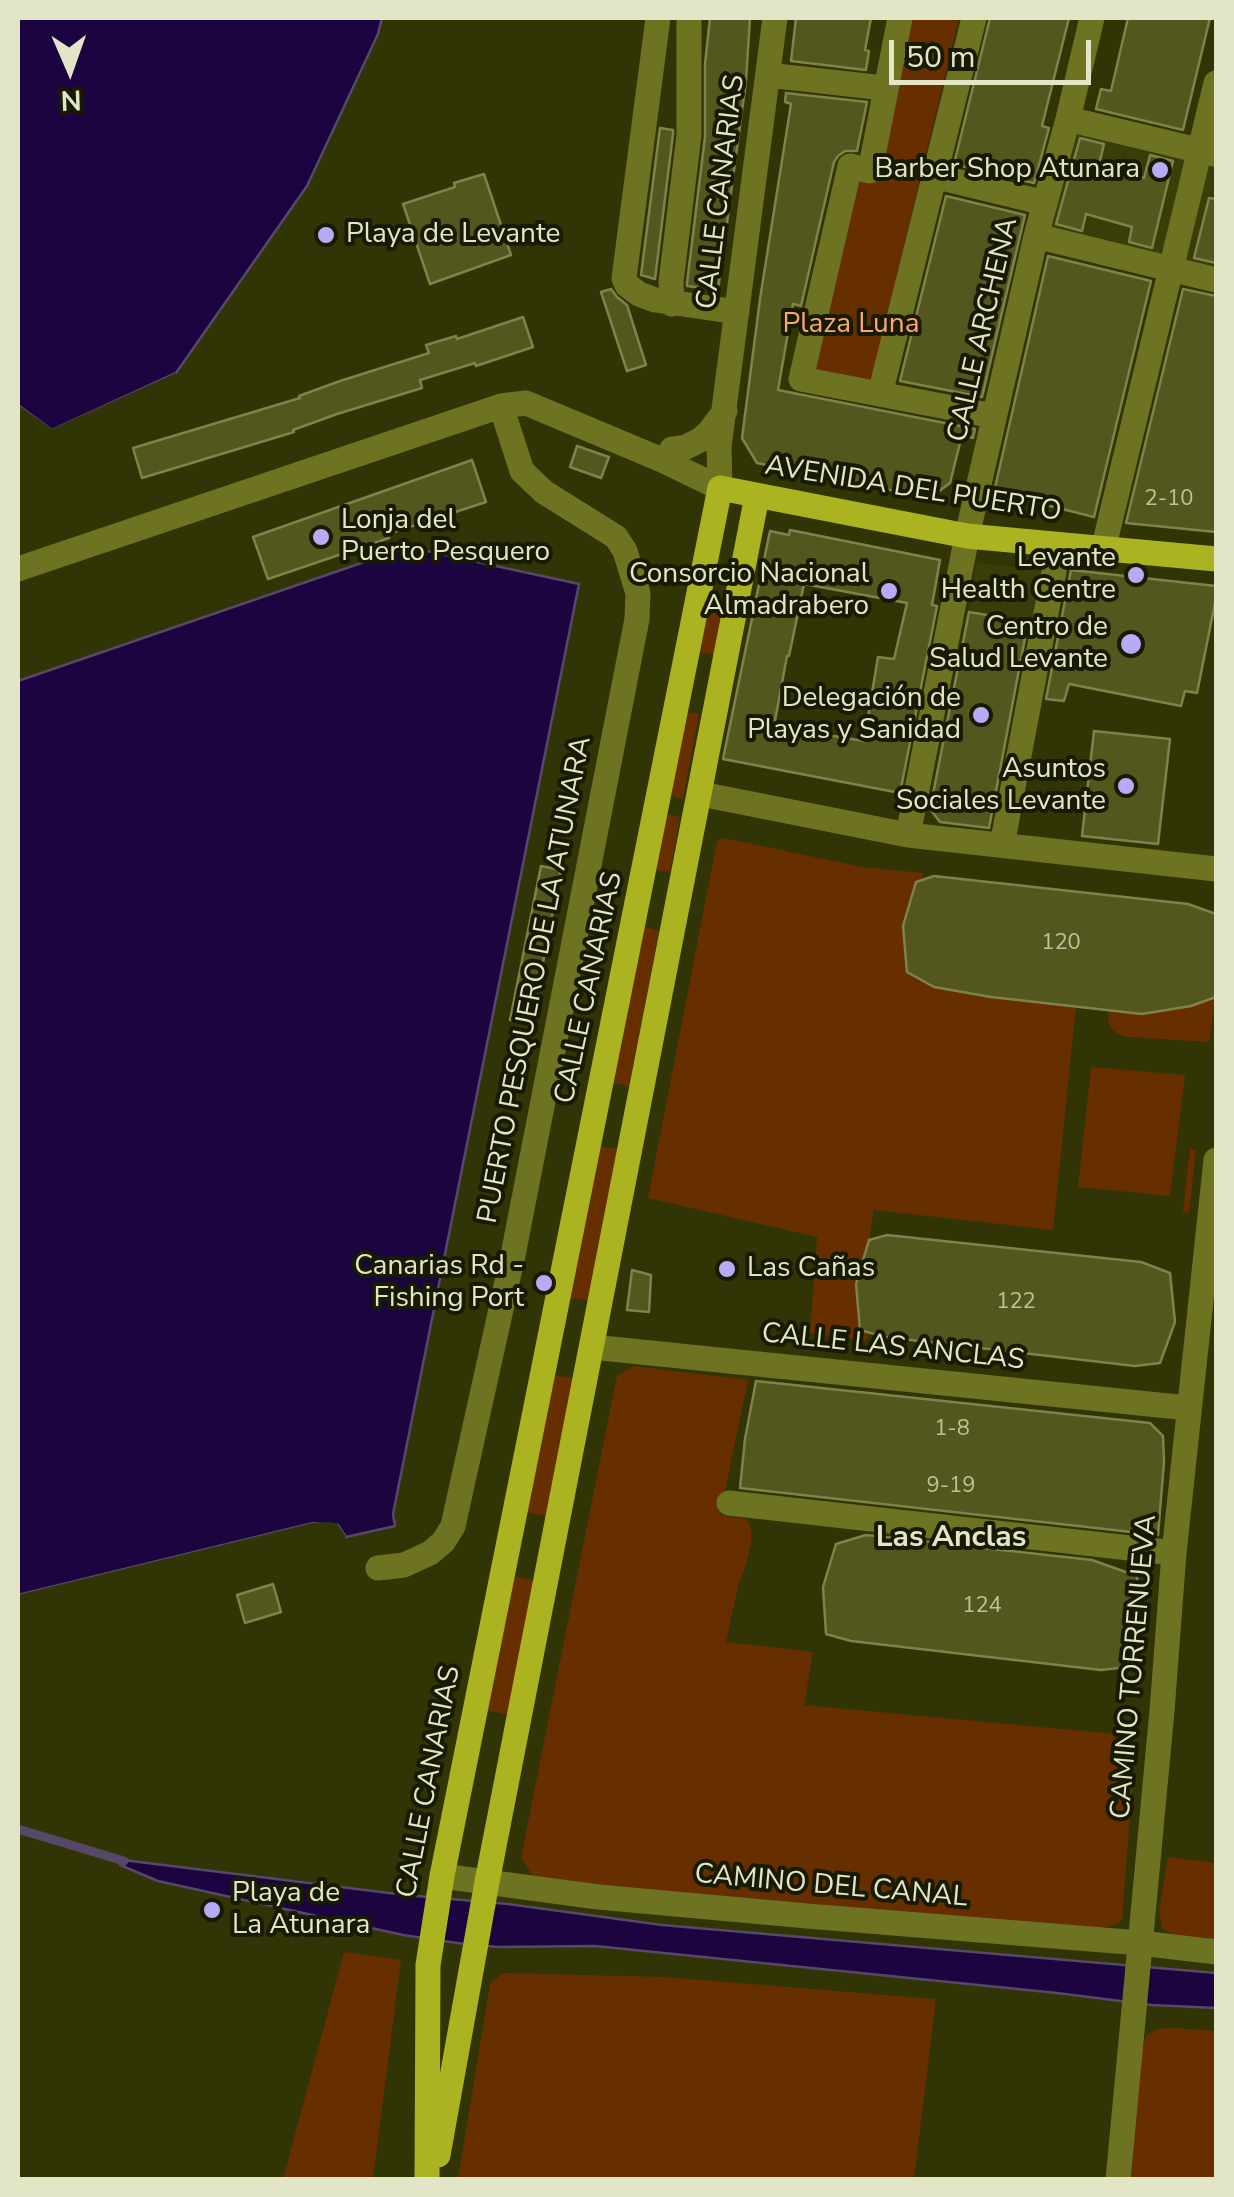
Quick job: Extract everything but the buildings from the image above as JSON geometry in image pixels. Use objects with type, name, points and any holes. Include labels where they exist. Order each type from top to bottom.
[{"type":"main road","name":"AVENIDA DEL PUERTO","points":[[720,488],[967,536],[1216,559]]},
{"type":"main road","name":"CALLE CANARIAS","points":[[429,2180],[429,1954],[441,1882],[720,488]]},
{"type":"main road","name":"CALLE CANARIAS","points":[[429,2180],[443,2138],[486,1890],[757,496]]},
{"type":"main road","points":[[429,1954],[472,1973]]},
{"type":"street","points":[[658,18],[624,278],[640,294],[672,304],[737,312]]},
{"type":"street","points":[[672,304],[671,282],[688,136],[689,18]]},
{"type":"street","name":"CALLE CANARIAS","points":[[720,488],[719,446],[775,18]]},
{"type":"street","points":[[900,18],[870,171],[850,166],[801,378],[994,416]]},
{"type":"street","points":[[880,394],[974,18]]},
{"type":"street","name":"CALLE ARCHENA","points":[[908,835],[994,416],[1092,18]]},
{"type":"street","points":[[768,75],[884,88]]},
{"type":"street","points":[[1103,550],[1172,269],[1208,153],[1216,83]]},
{"type":"street","points":[[1068,120],[1208,153]]},
{"type":"street","points":[[934,176],[1045,202]]},
{"type":"street","points":[[1036,236],[1216,280]]},
{"type":"street","points":[[18,569],[501,406],[526,402],[720,488]]},
{"type":"street","name":"PUERTO PESQUERO DE LA ATUNARA","points":[[378,1568],[404,1565],[430,1553],[453,1526],[513,1255],[637,618],[638,593],[625,551],[616,537],[544,492],[522,470],[501,406]]},
{"type":"street","points":[[548,411],[576,410],[598,415],[672,448],[702,466],[720,488]]},
{"type":"street","points":[[672,448],[700,440],[724,410]]},
{"type":"street","points":[[1002,845],[1059,546]]},
{"type":"street","points":[[701,794],[908,835],[1216,869]]},
{"type":"street","name":"CAMINO TORRENUEVA","points":[[1118,2180],[1174,1553],[1216,1160]]},
{"type":"street","name":"CALLE LAS ANCLAS","points":[[592,1347],[1188,1408]]},
{"type":"street","points":[[729,1503],[1174,1553]]},
{"type":"street","name":"CAMINO DEL CANAL","points":[[441,1882],[486,1890],[598,1897],[1140,1950],[1216,1952]]},
{"type":"shaded area","points":[[18,18],[382,18],[307,186],[176,373],[52,430],[18,405]]},
{"type":"shaded area","points":[[1068,119],[1216,155],[1216,280],[1036,236]]},
{"type":"shaded area","points":[[408,547],[579,584],[393,1514],[395,1526],[346,1537],[338,1525],[313,1523],[18,1595],[18,681]]},
{"type":"shaded area","points":[[976,563],[1044,569],[1033,623],[968,612]]},
{"type":"shaded area","points":[[115,1859],[662,1925],[1216,1973],[1216,2008],[1152,2005],[595,1946],[464,1944],[403,1935],[158,1881],[120,1865]]},
{"type":"green space","name":"Plaza Luna","points":[[908,18],[959,18],[870,386],[806,371],[854,175]]},
{"type":"green space","points":[[709,603],[722,605],[714,655],[699,652]]},
{"type":"green space","points":[[687,712],[699,714],[683,799],[669,795]]},
{"type":"green space","points":[[666,814],[680,817],[670,872],[655,870]]},
{"type":"green space","points":[[724,838],[862,867],[924,873],[903,925],[907,972],[934,987],[1076,1006],[1053,1230],[874,1210],[856,1284],[860,1330],[870,1333],[866,1341],[810,1333],[817,1237],[648,1198],[717,841]]},
{"type":"green space","points":[[644,927],[659,931],[629,1086],[612,1083]]},
{"type":"green space","points":[[1216,997],[1209,1042],[1130,1037],[1111,1029],[1108,1020],[1109,1010],[1143,1013],[1191,1006]]},
{"type":"green space","points":[[1091,1067],[1185,1075],[1170,1196],[1078,1187]]},
{"type":"green space","points":[[599,1146],[621,1150],[589,1300],[569,1298]]},
{"type":"green space","points":[[1190,1148],[1196,1150],[1189,1213],[1183,1212]]},
{"type":"green space","points":[[633,1366],[748,1380],[720,1515],[747,1519],[751,1544],[726,1642],[813,1652],[804,1705],[1115,1734],[1113,1750],[1135,1752],[1122,1919],[1116,1925],[1094,1929],[553,1881],[532,1875],[521,1857],[617,1376]]},
{"type":"green space","points":[[552,1375],[574,1378],[548,1516],[527,1512]]},
{"type":"green space","points":[[514,1576],[536,1581],[509,1715],[487,1710]]},
{"type":"green space","points":[[1168,1857],[1216,1863],[1216,1944],[1171,1934],[1162,1928],[1159,1910]]},
{"type":"green space","points":[[344,1952],[401,1960],[373,2179],[283,2179]]},
{"type":"green space","points":[[503,1973],[664,1977],[936,1999],[914,2179],[458,2179],[490,1984]]},
{"type":"green space","points":[[1156,2029],[1216,2031],[1216,2179],[1130,2180],[1140,2056],[1146,2036]]},
{"type":"pier","points":[[176,373],[178,377],[53,434],[18,411],[18,405],[52,429]]},
{"type":"pier","points":[[331,1522],[346,1537],[341,1538],[330,1527],[314,1528],[18,1600],[18,1595],[313,1523]]},
{"type":"waterway","points":[[18,1829],[124,1861]]},
{"type":"place","name":"Barber Shop Atunara","points":[[1160,170]]},
{"type":"place","name":"Playa de Levante","points":[[326,235]]},
{"type":"place","name":"Lonja del Puerto Pesquero","points":[[321,537]]},
{"type":"place","name":"Levante Health Centre","points":[[1136,575]]},
{"type":"place","name":"Consorcio Nacional Almadrabero","points":[[889,591]]},
{"type":"place","name":"Centro de Salud Levante","points":[[1131,644]]},
{"type":"place","name":"Delegación de Playas y Sanidad","points":[[981,715]]},
{"type":"place","name":"Asuntos Sociales Levante","points":[[1126,786]]},
{"type":"place","name":"Las Cañas","points":[[727,1269]]},
{"type":"place","name":"Canarias Rd - Fishing Port","points":[[544,1283]]},
{"type":"place","name":"Playa de La Atunara","points":[[212,1910]]},
{"type":"district","name":"Las Anclas","points":[[951,1539]]}]
